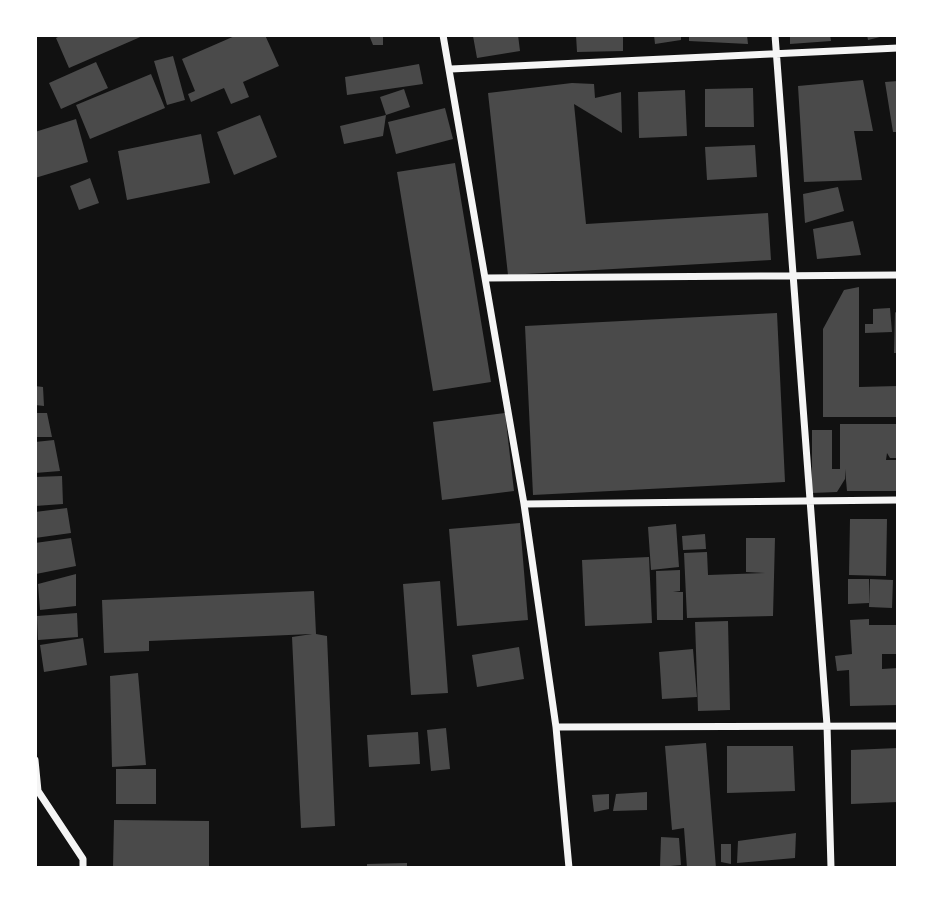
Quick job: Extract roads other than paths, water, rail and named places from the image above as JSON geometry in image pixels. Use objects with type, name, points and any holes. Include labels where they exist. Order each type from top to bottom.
[{"type":"street","points":[[443,35],[524,504],[556,727],[569,868]]},
{"type":"street","points":[[775,35],[791,276],[827,725],[831,868]]},
{"type":"street","points":[[451,69],[898,48]]},
{"type":"street","points":[[486,278],[898,275]]},
{"type":"street","points":[[524,504],[898,500]]},
{"type":"street","points":[[556,727],[898,726]]},
{"type":"street","points":[[35,760],[38,791],[83,859],[83,868]]}]
